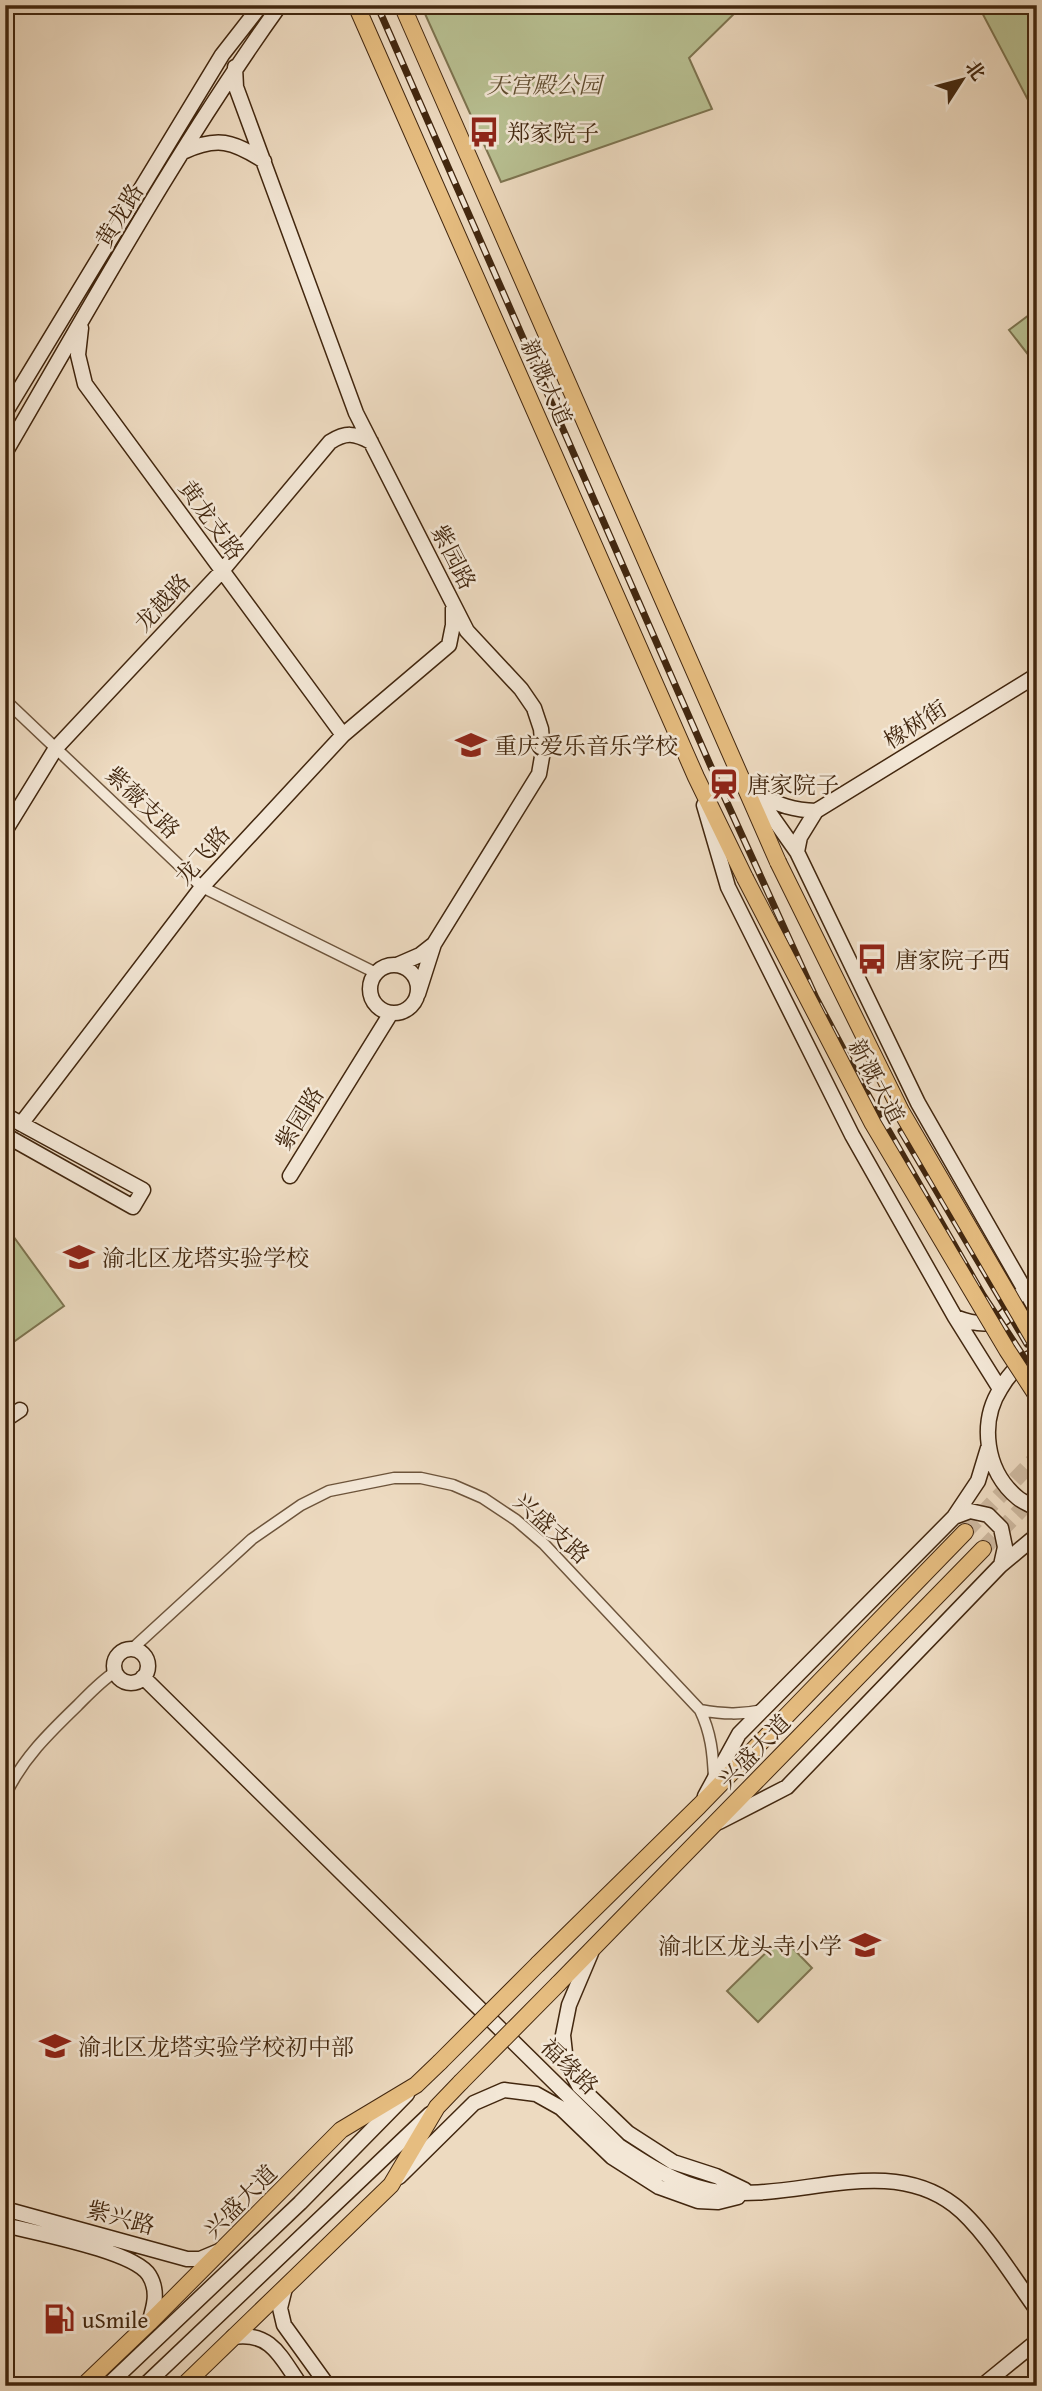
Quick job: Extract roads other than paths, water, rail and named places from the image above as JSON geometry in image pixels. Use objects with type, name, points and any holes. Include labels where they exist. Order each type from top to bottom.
[{"type":"main road","name":"新溉大道","points":[[356,5],[696,777],[745,878],[873,1124],[1037,1396]]},
{"type":"main road","name":"新溉大道","points":[[402,5],[778,862],[901,1111],[1037,1344]]},
{"type":"main road","name":"兴盛大道","points":[[83,2386],[341,2130],[416,2085],[440,2062],[699,1806],[965,1532]]},
{"type":"main road","name":"兴盛大道","points":[[437,2107],[984,1549]]},
{"type":"main road","points":[[183,2386],[391,2185],[437,2107]]},
{"type":"street","name":"黄龙路","points":[[5,413],[222,55],[261,5]]},
{"type":"street","name":"黄龙路","points":[[5,453],[235,67],[280,5]]},
{"type":"street","name":"紫园路","points":[[235,67],[236,87],[356,413],[467,631],[521,689],[534,708],[541,729],[543,751],[539,774],[434,944]]},
{"type":"street","points":[[183,152],[215,141],[233,144],[264,161]]},
{"type":"street","name":"黄龙支路","points":[[83,318],[78,355],[85,384],[343,735]]},
{"type":"street","name":"龙越路","points":[[5,831],[56,748],[221,572],[330,442],[344,434],[357,435],[370,442]]},
{"type":"street","points":[[453,606],[449,645],[466,643],[483,649]]},
{"type":"street","name":"龙飞路","points":[[21,1124],[202,887],[343,735],[449,645]]},
{"type":"street","name":"橡树街","points":[[816,811],[1037,675]]},
{"type":"street","name":"紫薇支路","points":[[5,700],[202,887],[376,974]]},
{"type":"street","name":"新溉大道","points":[[736,766],[797,852],[918,1103],[1037,1311]]},
{"type":"street","name":"新溉大道","points":[[696,777],[728,887],[852,1135],[955,1317],[1000,1389]]},
{"type":"street","points":[[755,793],[779,806],[816,811],[800,838],[797,852]]},
{"type":"street","points":[[434,944],[418,995],[410,1008],[391,1013],[380,1009],[371,996],[370,988],[376,974],[382,968],[420,955],[434,944]]},
{"type":"street","points":[[397,965],[411,972],[416,979],[418,995]]},
{"type":"street","name":"紫园路","points":[[290,1176],[391,1013]]},
{"type":"street","points":[[5,1115],[143,1190],[134,1207],[5,1135]]},
{"type":"street","points":[[955,1317],[973,1324],[988,1325],[1009,1313],[1017,1299],[1018,1281],[1037,1293]]},
{"type":"street","points":[[699,1806],[739,1734],[954,1517],[978,1481],[988,1448],[987,1424],[993,1400],[1008,1375],[1037,1355]]},
{"type":"street","points":[[5,1420],[20,1410]]},
{"type":"street","points":[[988,1448],[999,1475],[1017,1497],[1037,1509]]},
{"type":"street","name":"兴盛支路","points":[[132,1649],[253,1539],[301,1505],[329,1491],[394,1478],[421,1478],[453,1485],[483,1497],[516,1520],[544,1544],[701,1710]]},
{"type":"street","points":[[954,1517],[970,1511],[988,1515],[1001,1528],[1005,1547],[1000,1566]]},
{"type":"street","points":[[714,1825],[787,1787],[1000,1566],[1037,1535]]},
{"type":"street","points":[[132,1649],[124,1650],[116,1658],[115,1672],[120,1679],[130,1682],[143,1677]]},
{"type":"street","name":"福缘路","points":[[132,1649],[141,1652],[147,1661],[143,1677],[619,2146],[665,2176],[710,2190],[752,2194],[890,2180],[922,2187],[954,2205],[971,2222],[1037,2310]]},
{"type":"street","points":[[5,1796],[26,1759],[42,1740],[103,1680],[115,1672]]},
{"type":"street","points":[[701,1710],[744,1714],[763,1710]]},
{"type":"street","points":[[701,1710],[709,1727],[714,1780]]},
{"type":"street","points":[[593,1949],[569,2005],[563,2035],[566,2062],[579,2086],[628,2133],[673,2162],[716,2176],[752,2194]]},
{"type":"street","points":[[107,2386],[300,2203],[416,2085]]},
{"type":"street","points":[[391,2185],[474,2103],[504,2090],[536,2094],[561,2108],[612,2157],[659,2187],[698,2201],[718,2202],[752,2194]]},
{"type":"street","points":[[144,2386],[437,2107]]},
{"type":"street","name":"紫兴路","points":[[5,2209],[187,2259],[200,2259],[224,2249]]},
{"type":"street","name":"紫兴路","points":[[5,2225],[115,2254],[141,2266],[148,2274],[155,2292],[155,2304],[149,2323]]},
{"type":"street","points":[[285,2288],[280,2308],[284,2325],[328,2386]]},
{"type":"street","points":[[233,2337],[249,2334],[266,2340],[301,2386]]},
{"type":"street","points":[[982,2386],[1037,2341]]},
{"type":"tunnel","points":[[965,1532],[1037,1457]]},
{"type":"tunnel","points":[[983,1549],[1037,1493]]},
{"type":"railway","points":[[377,5],[719,785],[816,998],[863,1086],[983,1295],[1037,1377]]},
{"type":"railway","points":[[901,1131],[1027,1344]]},
{"type":"place","name":"郑家院子","points":[[484,132]]},
{"type":"place","name":"重庆爱乐音乐学校","points":[[471,745]]},
{"type":"place","name":"唐家院子","points":[[724,784]]},
{"type":"place","name":"唐家院子西","points":[[872,959]]},
{"type":"place","name":"渝北区龙塔实验学校","points":[[79,1257]]},
{"type":"place","name":"渝北区龙头寺小学","points":[[865,1945]]},
{"type":"place","name":"渝北区龙塔实验学校初中部","points":[[55,2046]]},
{"type":"place","name":"uSmile","points":[[59,2319]]},
{"type":"park label","name":"天宫殿公园","points":[[544,84]]}]
